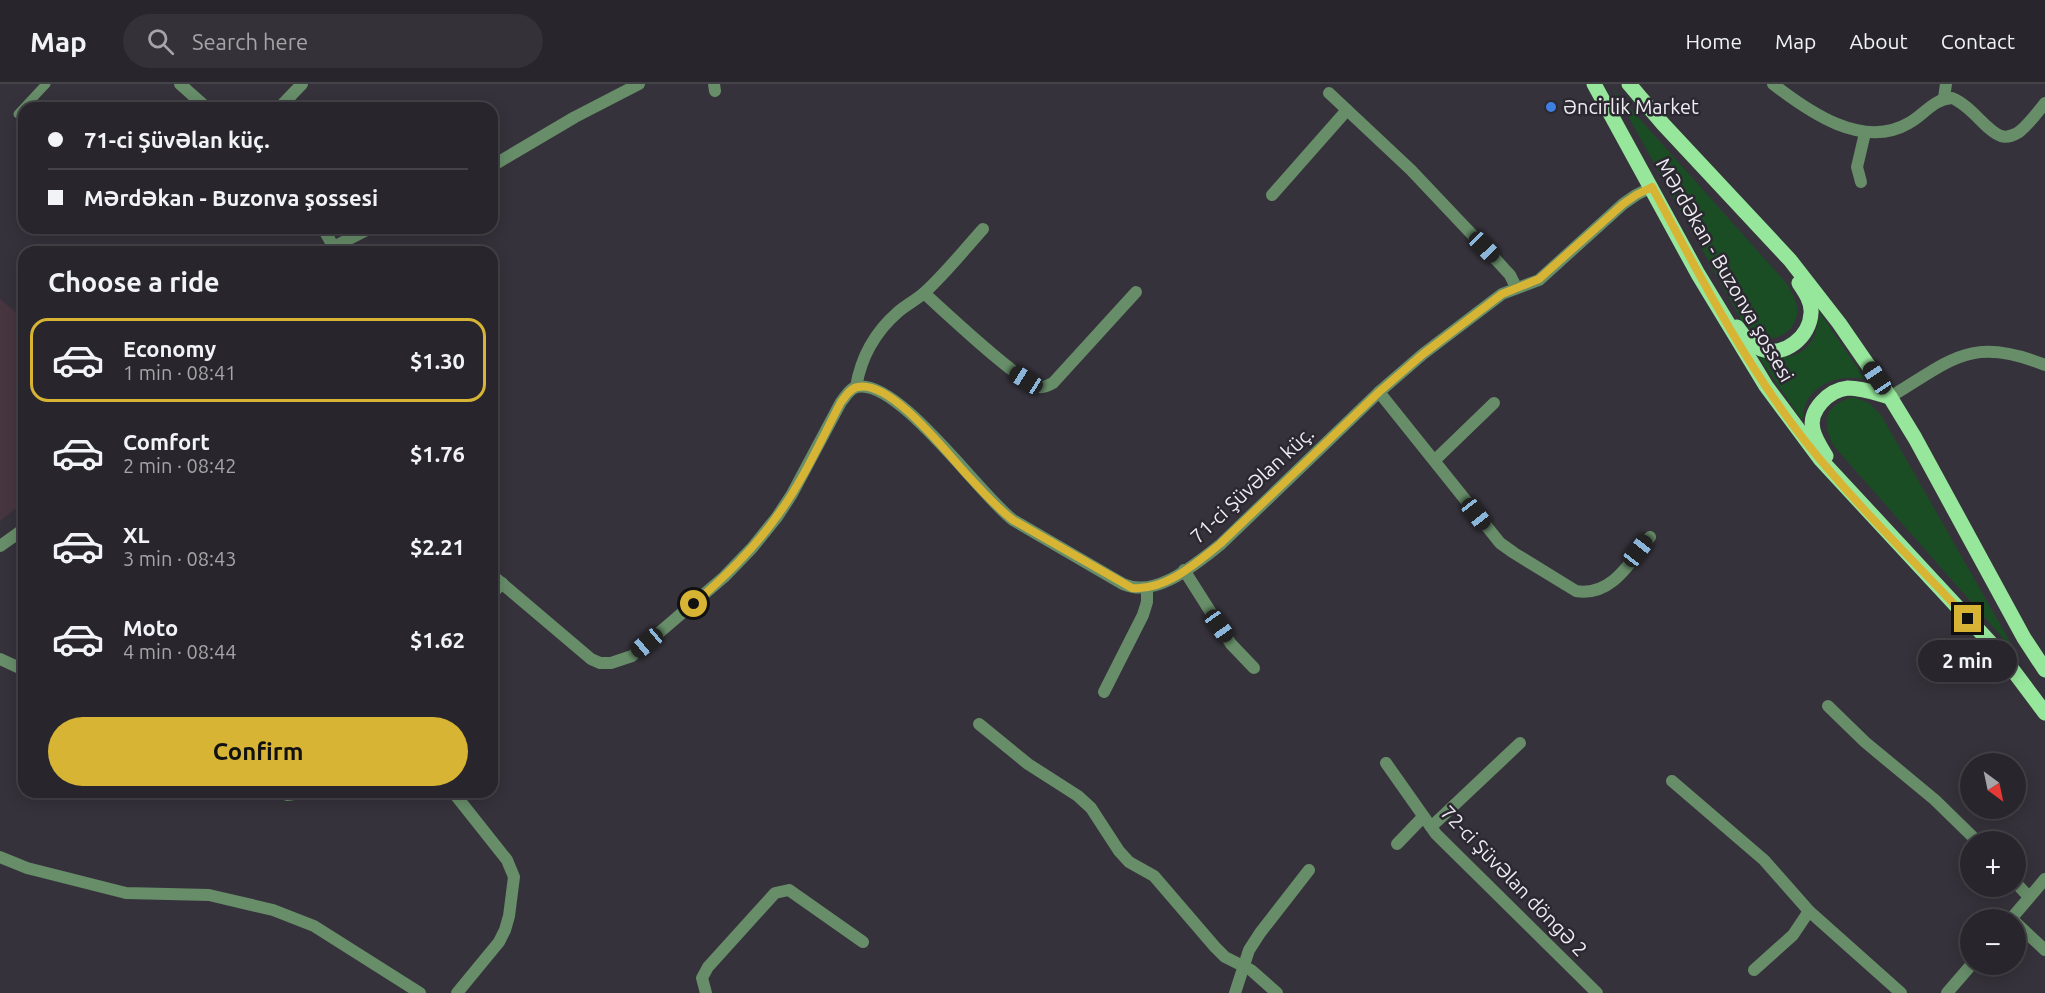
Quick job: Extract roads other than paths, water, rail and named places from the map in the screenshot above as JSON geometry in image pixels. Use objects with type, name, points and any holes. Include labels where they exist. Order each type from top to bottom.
[{"type":"main road","name":"Mərdəkan - Buzonva şossesi","points":[[1594,84],[1698,274],[1766,386],[1804,440],[1843,486],[1994,647],[2045,713]]},
{"type":"main road","points":[[1629,84],[1811,285],[1890,397],[1915,438],[2024,638],[2045,670]]},
{"type":"main road","points":[[1698,274],[1745,338],[1761,349],[1773,351],[1786,349],[1809,328],[1812,311],[1807,295],[1765,232]]},
{"type":"main road","points":[[1843,486],[1813,430],[1813,418],[1819,405],[1831,394],[1847,388],[1864,389],[1890,397]]},
{"type":"street","points":[[180,84],[200,102]]},
{"type":"street","points":[[285,102],[302,84]]},
{"type":"street","points":[[498,162],[584,112],[639,84]]},
{"type":"street","points":[[1773,84],[1803,106],[1845,127],[1865,133],[1883,133],[1900,128],[1944,98],[1952,98],[1960,101],[2003,137],[2018,133],[2045,104]]},
{"type":"street","points":[[1944,98],[1946,84]]},
{"type":"street","points":[[1329,93],[1411,170],[1510,275],[1516,287]]},
{"type":"street","points":[[1272,195],[1347,110]]},
{"type":"street","points":[[1861,182],[1857,167],[1865,133]]},
{"type":"street","name":"71-ci Şüvəlan küç.","points":[[1147,589],[1168,581],[1220,544],[1379,392],[1431,348],[1502,294],[1516,287],[1529,285],[1539,279],[1623,204],[1652,187]]},
{"type":"street","points":[[856,387],[859,369],[868,348],[885,325],[899,311],[924,293],[983,229]]},
{"type":"street","points":[[334,246],[359,234]]},
{"type":"street","points":[[924,293],[1015,373],[1038,387],[1046,387],[1136,292]]},
{"type":"street","points":[[1890,397],[1956,357],[1970,353],[1986,350],[2005,352],[2045,365]]},
{"type":"street","points":[[498,580],[591,659],[600,663],[611,663],[632,656],[694,604],[752,548],[792,494],[841,402],[849,391],[856,387],[867,387],[877,390],[907,409],[969,478],[1013,520],[1123,584],[1132,588],[1147,589],[1147,602],[1143,615],[1104,692]]},
{"type":"street","points":[[1379,392],[1500,543],[1514,554],[1576,591],[1584,593],[1608,586],[1616,580],[1650,537]]},
{"type":"street","points":[[1435,460],[1494,403]]},
{"type":"street","points":[[0,546],[18,533]]},
{"type":"street","points":[[1184,570],[1231,644],[1254,668]]},
{"type":"street","points":[[0,659],[18,667]]},
{"type":"street","points":[[1828,706],[1889,763],[1935,800],[1966,831]]},
{"type":"street","points":[[979,724],[1019,758],[1078,796],[1091,808],[1119,852],[1129,862],[1154,876],[1225,957],[1244,966],[1277,993]]},
{"type":"street","points":[[1397,844],[1427,822],[1520,743]]},
{"type":"street","name":"72-ci Şüvəlan döngə 2","points":[[1386,763],[1427,822],[1597,993]]},
{"type":"street","points":[[1672,781],[1764,860],[1809,911],[1901,993]]},
{"type":"street","points":[[458,798],[507,860],[514,877],[505,930],[499,942],[458,993]]},
{"type":"street","points":[[0,857],[27,868],[126,893],[208,895],[273,910],[314,926],[420,993]]},
{"type":"street","points":[[1235,993],[1249,950],[1309,870]]},
{"type":"street","points":[[2021,909],[2045,879]]},
{"type":"street","points":[[706,993],[702,978],[708,967],[775,893],[781,891],[789,890],[863,942]]},
{"type":"street","points":[[2026,893],[2030,897]]},
{"type":"street","points":[[1754,969],[1793,935],[1809,911]]},
{"type":"street","points":[[2026,933],[2045,950]]},
{"type":"street","points":[[1947,993],[1963,975]]},
{"type":"lane","points":[[29,102],[46,84]]},
{"type":"place","name":"Əncirlik Market","points":[[1551,107]]}]
